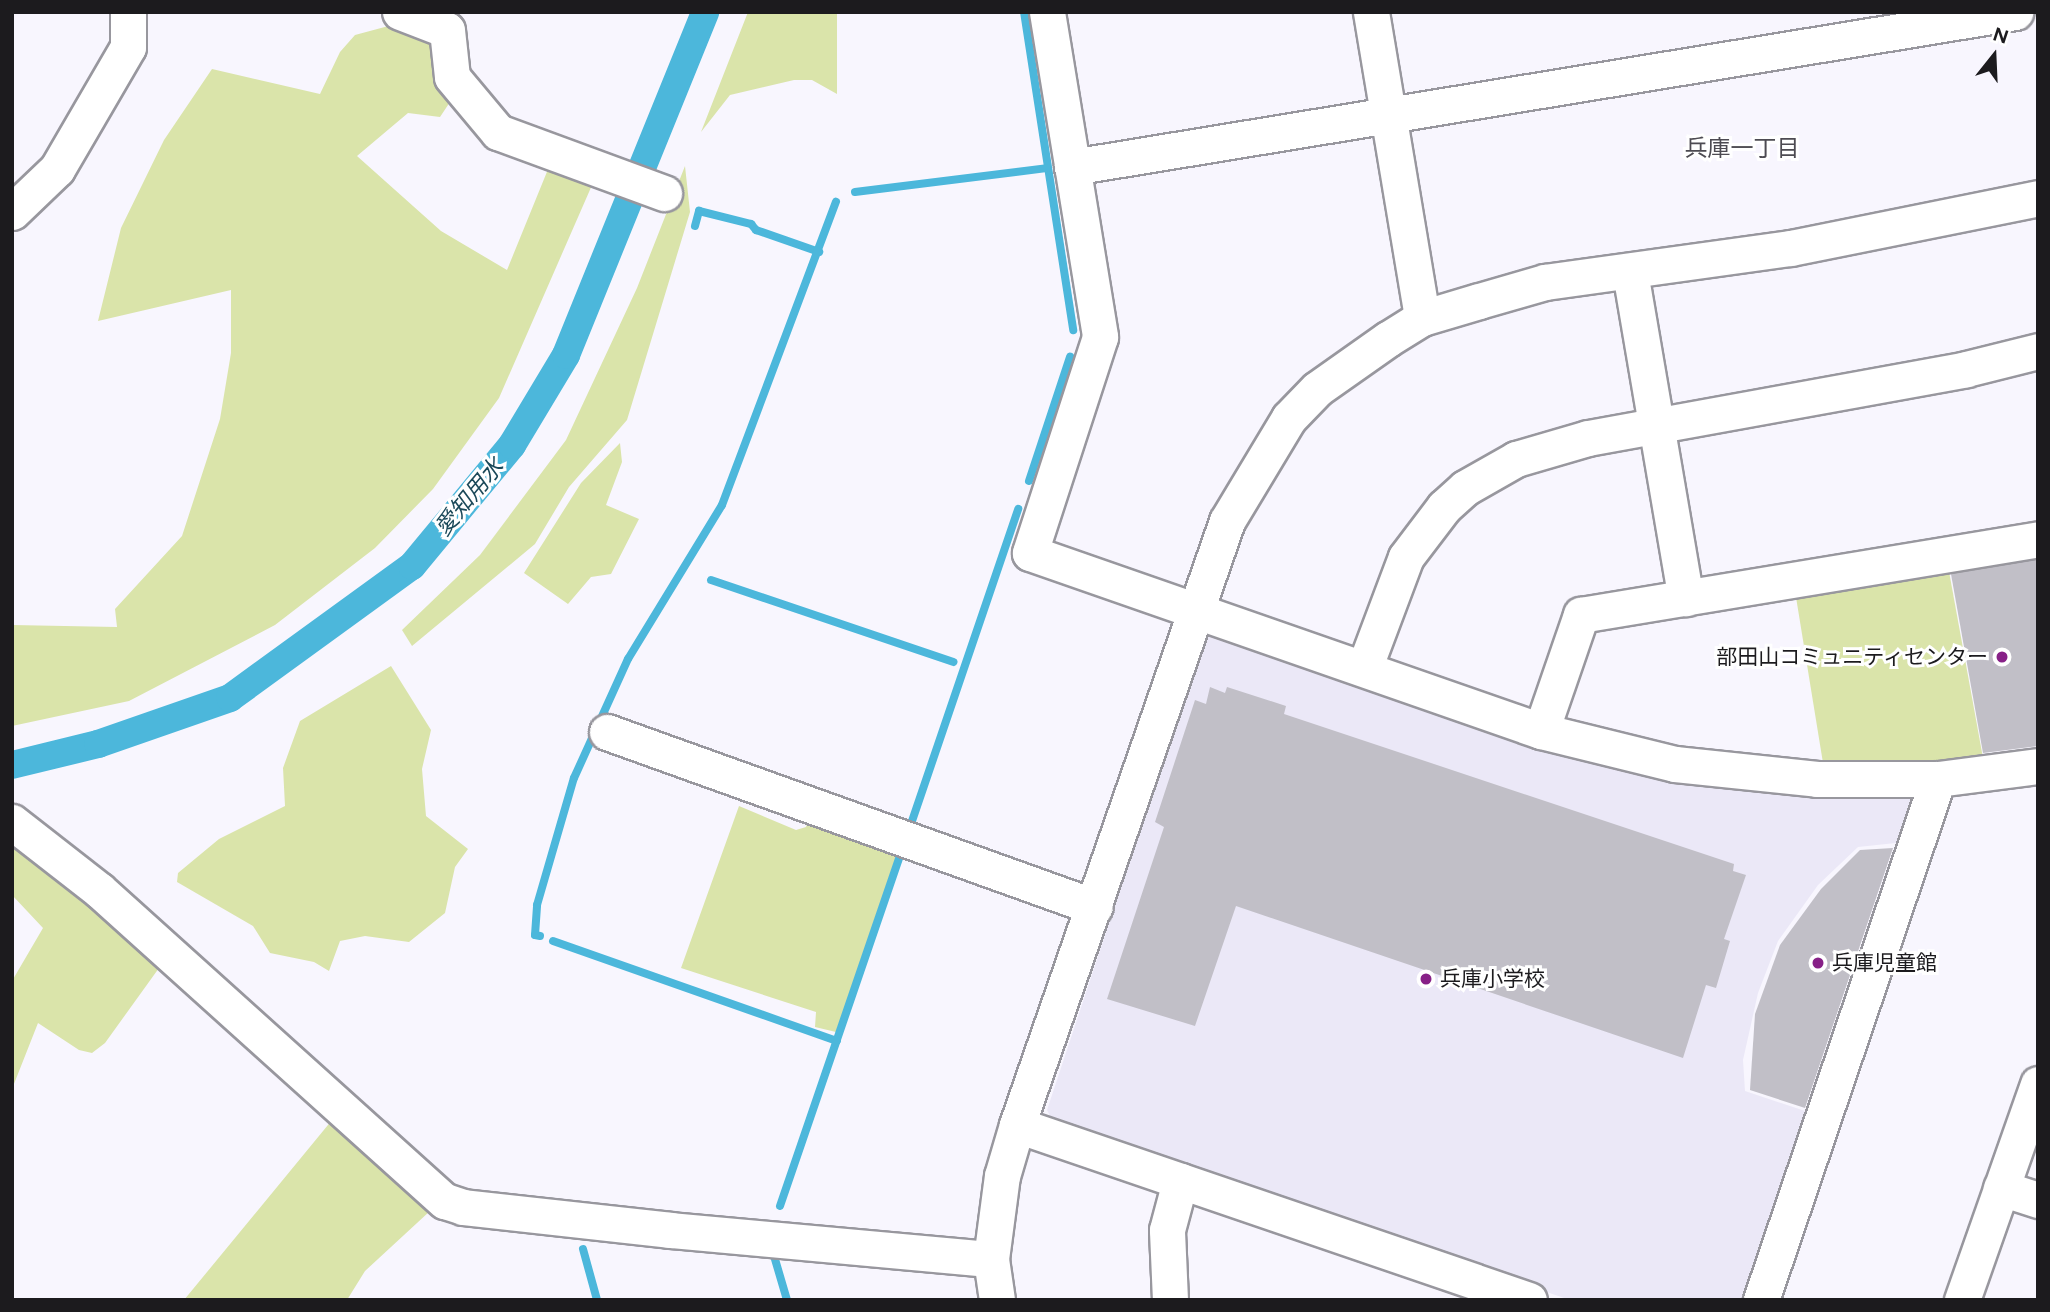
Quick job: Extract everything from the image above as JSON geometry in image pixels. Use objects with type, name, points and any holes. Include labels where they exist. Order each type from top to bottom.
[{"type":"street","points":[[12,212],[57,169],[128,47],[128,12]]},
{"type":"street","points":[[400,12],[447,30],[452,77],[498,132],[664,193]]},
{"type":"street","points":[[1047,12],[1100,337],[1030,553],[1364,666],[1541,731],[1675,764],[1817,779],[1938,779],[2036,774]]},
{"type":"street","points":[[1371,12],[1422,318]]},
{"type":"street","points":[[1072,167],[1388,118],[2015,12]]},
{"type":"street","points":[[997,1300],[992,1259],[1002,1176],[1017,1125],[1095,907],[1195,608],[1233,509],[1289,418],[1351,363],[1422,318],[1545,282],[1791,248],[2038,198]]},
{"type":"street","points":[[1630,272],[1686,598]]},
{"type":"street","points":[[1364,666],[1406,557],[1444,507],[1465,488],[1516,459],[1550,447],[1656,429],[2038,351]]},
{"type":"street","points":[[1541,731],[1581,615],[2038,539]]},
{"type":"street","points":[[607,732],[1095,907]]},
{"type":"street","points":[[1761,1300],[1938,779]]},
{"type":"street","points":[[12,822],[99,890],[445,1201],[463,1207],[670,1230],[992,1259]]},
{"type":"street","points":[[1962,1300],[2038,1084]]},
{"type":"street","points":[[1017,1125],[1529,1300]]},
{"type":"street","points":[[1170,1300],[1167,1230],[1180,1181]]},
{"type":"street","points":[[2001,1188],[2038,1200]]},
{"type":"shaded area","name":"兵庫小学校","points":[[1205,634],[1454,716],[1912,794],[1920,805],[1905,842],[1858,847],[1818,885],[1778,941],[1758,993],[1743,1060],[1745,1091],[1811,1113],[1748,1300],[1570,1300],[1054,1124],[1047,1110]]},
{"type":"green space","points":[[748,12],[837,12],[837,94],[812,80],[794,80],[730,95],[701,132]]},
{"type":"green space","points":[[407,21],[440,34],[452,99],[440,117],[408,113],[357,156],[441,231],[507,270],[553,157],[596,176],[499,398],[433,489],[375,548],[275,625],[129,701],[12,726],[12,625],[117,627],[115,609],[182,536],[220,419],[231,353],[231,290],[98,321],[121,228],[164,140],[212,69],[320,94],[340,52],[355,35]]},
{"type":"green space","points":[[685,166],[690,212],[627,420],[569,487],[535,544],[412,646],[402,630],[480,555],[566,440],[637,288]]},
{"type":"green space","points":[[620,443],[622,462],[606,505],[639,519],[611,574],[591,577],[568,604],[524,573],[581,483]]},
{"type":"green space","points":[[1948,566],[1983,758],[1904,766],[1823,763],[1795,591]]},
{"type":"green space","points":[[391,666],[431,730],[422,769],[426,816],[468,849],[455,867],[445,913],[409,942],[365,936],[340,941],[329,971],[314,962],[270,953],[253,926],[177,882],[178,873],[219,839],[285,806],[283,768],[300,721]]},
{"type":"green space","points":[[739,806],[796,830],[806,827],[810,815],[899,848],[836,1032],[815,1027],[816,1012],[681,968]]},
{"type":"green space","points":[[12,831],[159,958],[159,968],[105,1043],[92,1053],[79,1050],[38,1023],[12,1089],[12,981],[43,928],[12,895]]},
{"type":"green space","points":[[337,1114],[429,1198],[430,1211],[365,1271],[347,1300],[184,1300]]},
{"type":"building","name":"部田山コミュニティセンター","points":[[2038,559],[2038,746],[1983,753],[1951,574]]},
{"type":"building","points":[[1210,687],[1225,693],[1227,687],[1286,706],[1284,714],[1734,864],[1733,871],[1746,875],[1724,939],[1730,941],[1716,988],[1706,985],[1683,1058],[1236,906],[1195,1026],[1107,999],[1164,827],[1155,822],[1195,700],[1206,704]]},
{"type":"building","name":"兵庫児童館","points":[[1893,848],[1805,1108],[1750,1090],[1755,1014],[1780,945],[1821,889],[1860,850]]},
{"type":"waterway","name":"愛知用水","points":[[12,765],[98,744],[230,698],[412,566],[512,445],[566,355],[705,12]]},
{"type":"waterway","points":[[1024,12],[1073,330]]},
{"type":"waterway","points":[[855,192],[1047,168]]},
{"type":"waterway","points":[[540,936],[535,935],[537,905],[574,778],[628,659],[722,505],[836,202]]},
{"type":"waterway","points":[[695,226],[699,211],[751,224],[756,230],[819,252]]},
{"type":"waterway","points":[[1029,481],[1070,357]]},
{"type":"waterway","points":[[911,824],[1018,509]]},
{"type":"waterway","points":[[711,580],[953,662]]},
{"type":"waterway","points":[[780,1206],[903,847]]},
{"type":"waterway","points":[[553,941],[837,1041]]},
{"type":"waterway","points":[[583,1249],[597,1300]]},
{"type":"waterway","points":[[772,1249],[787,1300]]},
{"type":"place","name":"部田山コミュニティセンター","points":[[2002,657]]},
{"type":"place","name":"兵庫児童館","points":[[1818,963]]},
{"type":"place","name":"兵庫小学校","points":[[1426,979]]},
{"type":"district","name":"兵庫一丁目","points":[[1742,148]]}]
